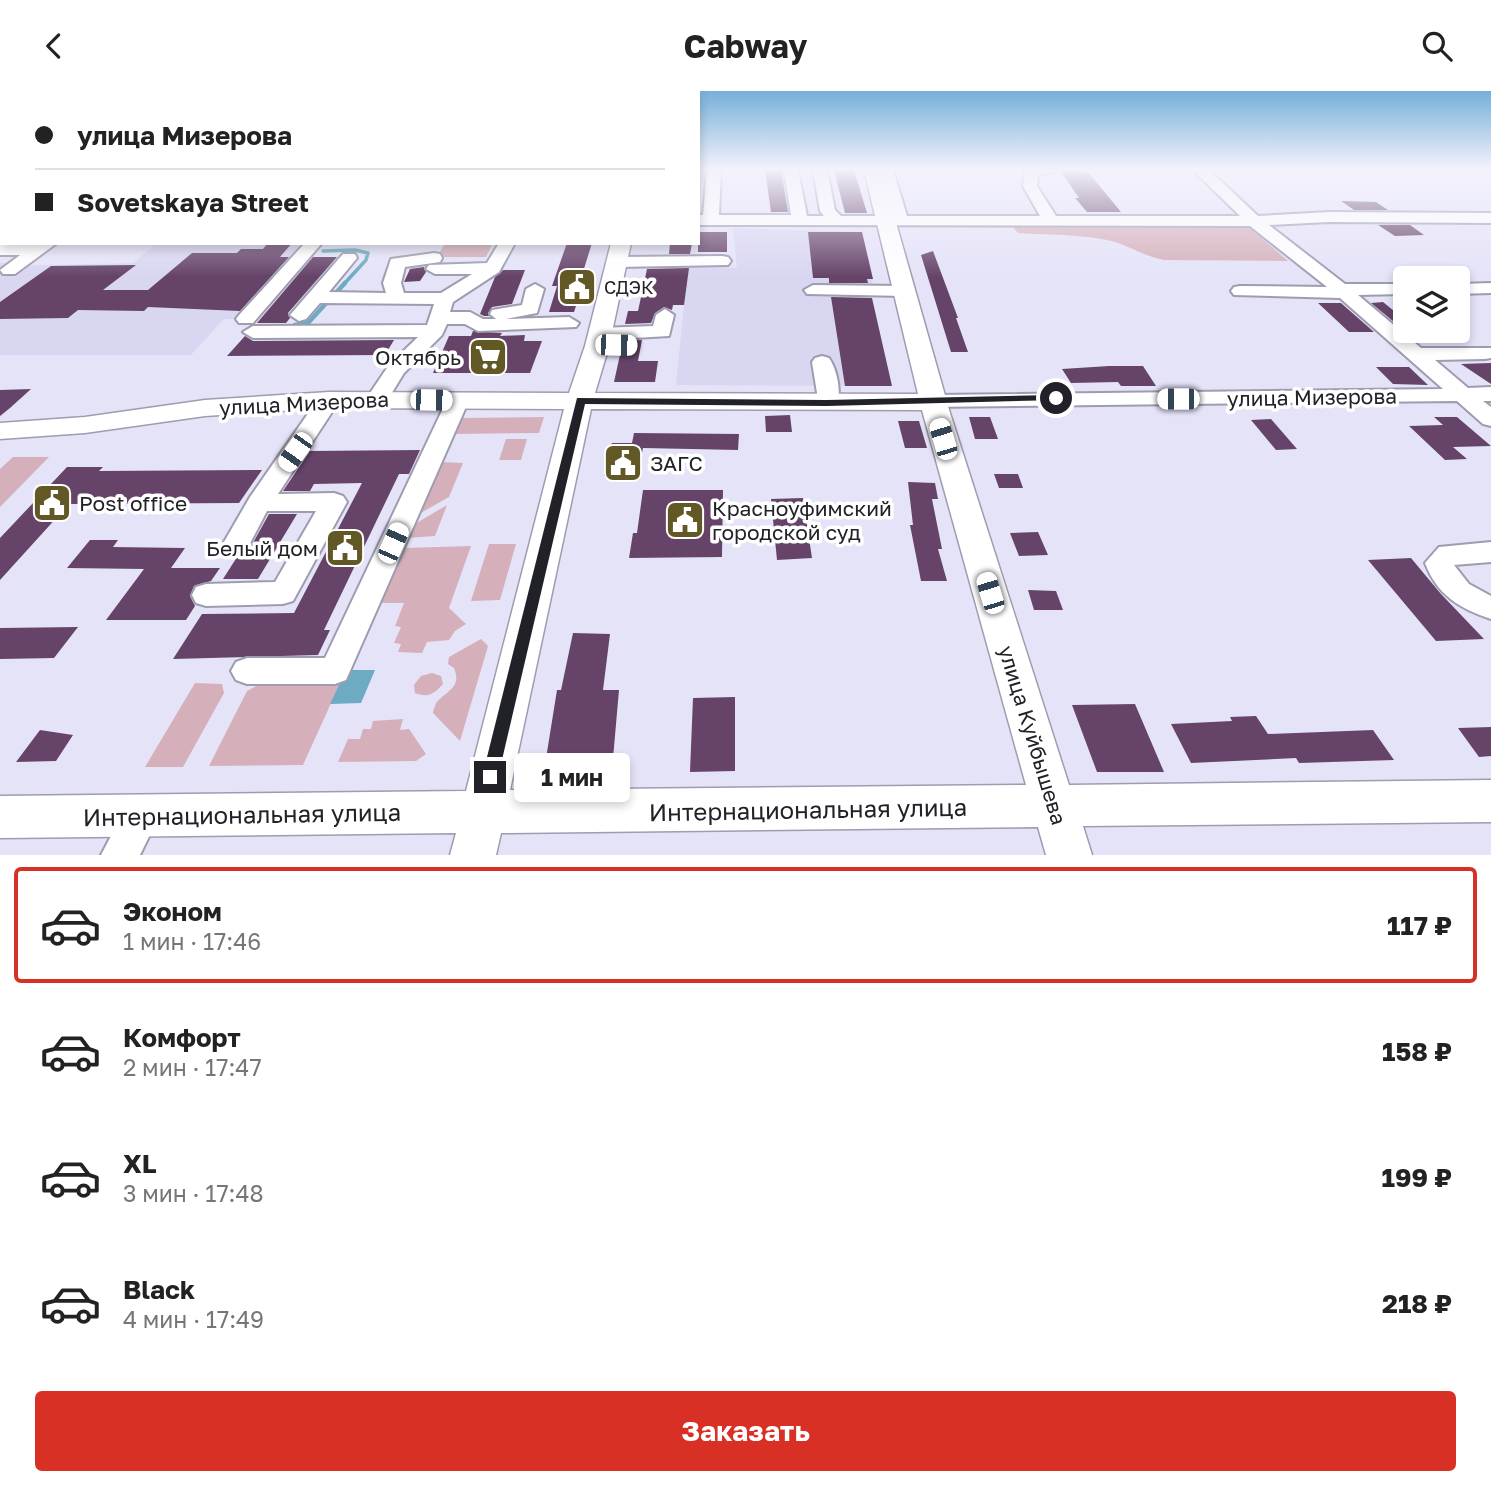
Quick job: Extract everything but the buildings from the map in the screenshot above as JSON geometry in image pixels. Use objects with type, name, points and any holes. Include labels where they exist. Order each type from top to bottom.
[{"type":"main road","name":"улица Куйбышева","points":[[887,206],[894,221],[904,291],[934,402],[1069,855]]},
{"type":"main road","points":[[473,855],[580,400],[599,340],[619,252]]},
{"type":"main road","name":"улица Мизерова","points":[[0,431],[85,425],[205,408],[329,400],[934,402]]},
{"type":"main road","name":"Интернациональная улица","points":[[0,817],[1491,801]]},
{"type":"street","points":[[797,206],[800,220]]},
{"type":"street","points":[[827,206],[837,221]]},
{"type":"street","points":[[892,206],[894,221]]},
{"type":"street","points":[[1042,206],[1051,221]]},
{"type":"street","points":[[1238,206],[1491,419]]},
{"type":"street","points":[[705,219],[1254,221],[1343,217],[1491,218]]},
{"type":"street","points":[[315,245],[249,326],[440,316],[470,318],[478,325],[569,323]]},
{"type":"street","points":[[377,399],[396,369],[440,316],[493,268],[506,245],[528,246]]},
{"type":"street","points":[[0,250],[44,247]]},
{"type":"street","points":[[9,269],[44,247]]},
{"type":"street","points":[[619,252],[646,259],[722,261]]},
{"type":"street","points":[[299,315],[349,258]]},
{"type":"street","points":[[397,299],[392,283],[397,263],[493,268]]},
{"type":"street","points":[[1470,289],[1491,288]]},
{"type":"street","points":[[478,325],[501,313],[530,309],[535,289]]},
{"type":"street","points":[[813,290],[904,291]]},
{"type":"street","points":[[1240,291],[1393,290]]},
{"type":"street","points":[[317,297],[397,299],[440,316]]},
{"type":"street","points":[[599,340],[662,332],[665,315]]},
{"type":"street","points":[[599,340],[661,345]]},
{"type":"street","points":[[1414,354],[1485,353]]},
{"type":"street","points":[[822,362],[828,393],[827,403]]},
{"type":"street","name":"улица Мизерова","points":[[934,402],[1056,398],[1203,399],[1491,394]]},
{"type":"street","points":[[237,542],[259,503],[329,400]]},
{"type":"street","points":[[247,671],[335,671],[458,400]]},
{"type":"street","points":[[206,595],[283,593],[334,502],[259,503]]},
{"type":"street","points":[[1491,552],[1449,554],[1439,563],[1443,577],[1458,590],[1491,608]]},
{"type":"street","points":[[120,855],[142,814]]},
{"type":"shaded area","points":[[1013,227],[1250,228],[1288,261],[1164,260],[1107,240],[1018,233]]},
{"type":"shaded area","points":[[733,228],[862,232],[873,279],[870,291],[892,386],[676,385],[684,305],[662,269],[647,269],[647,265],[737,268]]},
{"type":"shaded area","points":[[155,245],[303,245],[240,319],[224,319],[191,355],[0,355],[0,263],[14,266],[133,263]]},
{"type":"shaded area","points":[[444,245],[492,245],[486,257],[437,257]]},
{"type":"shaded area","points":[[544,417],[539,433],[453,434],[460,418]]},
{"type":"shaded area","points":[[506,439],[527,439],[521,460],[499,460]]},
{"type":"shaded area","points":[[13,457],[49,457],[0,507],[0,469]]},
{"type":"shaded area","points":[[441,462],[463,463],[449,497],[417,515]]},
{"type":"shaded area","points":[[447,505],[435,536],[406,538],[413,525]]},
{"type":"shaded area","points":[[489,544],[516,544],[500,600],[471,601]]},
{"type":"shaded area","points":[[471,546],[449,608],[466,624],[455,631],[449,640],[427,642],[422,653],[398,652],[401,644],[394,643],[401,627],[395,626],[404,603],[379,603],[405,548]]},
{"type":"shaded area","points":[[481,639],[488,646],[460,741],[433,712],[437,702],[455,684],[456,675],[454,668],[448,664],[449,657]]},
{"type":"shaded area","points":[[432,673],[441,676],[443,684],[430,694],[415,693],[414,685],[421,676]]},
{"type":"shaded area","points":[[342,679],[303,765],[209,766],[247,691],[264,682]]},
{"type":"shaded area","points":[[195,683],[222,684],[224,693],[183,767],[145,767]]},
{"type":"shaded area","points":[[403,719],[400,730],[409,729],[426,754],[416,761],[338,762],[348,739],[360,739],[363,729],[371,729],[373,721]]},
{"type":"water","points":[[346,670],[375,670],[361,703],[330,704]]},
{"type":"waterway","points":[[323,251],[355,250],[368,253],[366,260],[344,284]]},
{"type":"waterway","points":[[335,294],[345,283]]},
{"type":"waterway","points":[[295,325],[308,323],[329,300]]},
{"type":"place","name":"СДЭК","points":[[577,287]]},
{"type":"place","name":"Октябрь","points":[[488,357]]},
{"type":"place","name":"ЗАГС","points":[[623,463]]},
{"type":"place","name":"Post office","points":[[52,503]]},
{"type":"place","name":"Красноуфимский городской суд","points":[[685,520]]},
{"type":"place","name":"Белый дом","points":[[345,548]]},
{"type":"route","points":[[490,777],[580,400],[827,403],[1056,398]]}]
